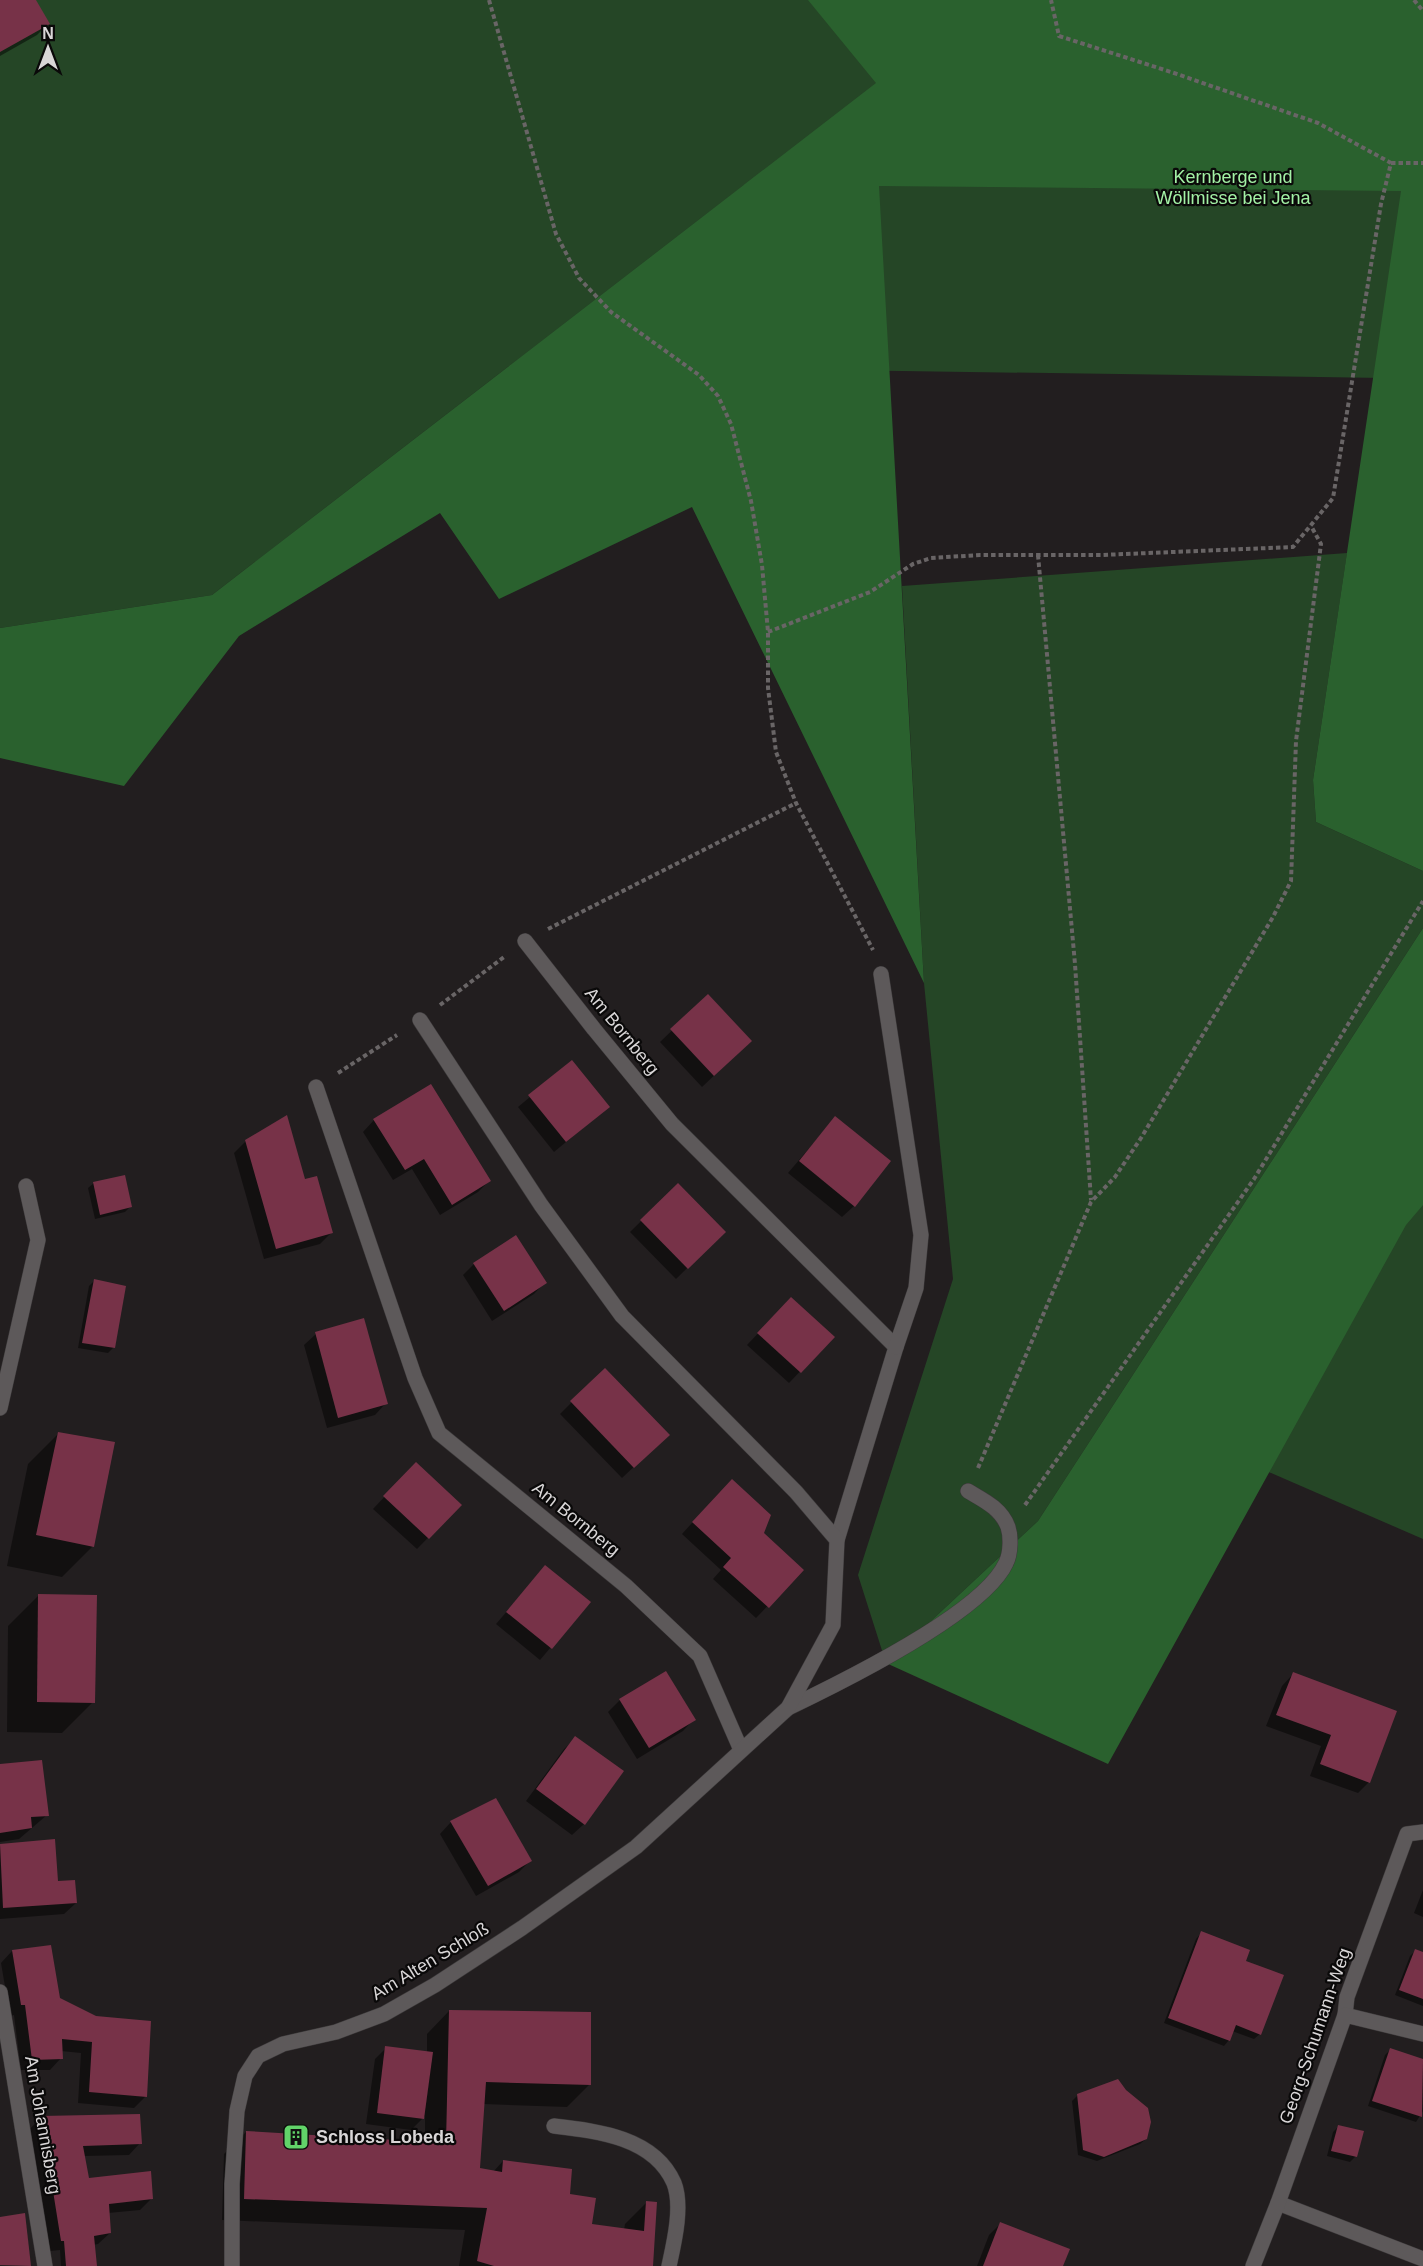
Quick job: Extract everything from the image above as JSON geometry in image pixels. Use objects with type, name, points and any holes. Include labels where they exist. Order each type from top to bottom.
[{"type":"street","name":"Am Bornberg","points":[[525,941],[672,1124],[896,1347]]},
{"type":"street","points":[[788,1708],[832,1625],[837,1540],[916,1288],[921,1235],[881,974]]},
{"type":"street","points":[[420,1020],[541,1205],[622,1316],[796,1492],[837,1540]]},
{"type":"street","name":"Am Bornberg","points":[[316,1087],[415,1378],[439,1432],[626,1586],[700,1656],[741,1750]]},
{"type":"street","points":[[0,1408],[38,1240],[26,1186]]},
{"type":"street","points":[[741,1750],[788,1708],[832,1686],[950,1619],[990,1585],[1007,1562],[1010,1542],[1008,1526],[997,1509],[968,1491]]},
{"type":"street","name":"Am Alten Schloß","points":[[232,2266],[232,2184],[237,2111],[245,2076],[258,2056],[283,2044],[336,2032],[384,2014],[435,1985],[522,1928],[636,1847],[741,1750]]},
{"type":"street","name":"Georg-Schumann-Weg","points":[[1253,2266],[1278,2203],[1345,2015],[1347,1996],[1407,1834],[1423,1832]]},
{"type":"street","name":"Am Johannisberg","points":[[0,1992],[45,2266]]},
{"type":"street","points":[[1345,2015],[1423,2034]]},
{"type":"street","points":[[554,2126],[608,2134],[628,2141],[657,2160],[674,2184],[678,2213],[669,2266]]},
{"type":"street","points":[[1278,2203],[1423,2259]]},
{"type":"path","points":[[489,0],[556,234],[579,278],[611,312],[699,375],[718,396],[731,424],[751,501],[762,565],[768,632],[768,688],[776,752],[796,803],[869,941],[881,974]]},
{"type":"path","points":[[1051,0],[1059,36],[1318,123],[1391,164],[1423,164]]},
{"type":"path","points":[[1414,0],[1423,11]]},
{"type":"path","points":[[768,632],[870,592],[913,564],[931,558],[980,555],[1101,555],[1293,547],[1333,498],[1380,204],[1391,164]]},
{"type":"path","points":[[968,1491],[1091,1202],[1115,1177],[1141,1138],[1273,917],[1291,881],[1296,741],[1321,544],[1311,526]]},
{"type":"path","points":[[1038,555],[1076,964],[1091,1202]]},
{"type":"path","points":[[1008,1526],[1019,1514],[1254,1179],[1423,901]]},
{"type":"green space","name":"Kernberge und Wöllmisse bei Jena","points":[[0,0],[1423,0],[1384,378],[768,369],[744,185],[212,595],[0,628]]},
{"type":"green space","name":"Kernberge und Wöllmisse bei Jena","points":[[808,0],[1423,0],[1423,871],[1316,822],[1313,780],[1401,191],[879,186],[924,983],[692,507],[499,599],[440,513],[239,636],[124,786],[0,758],[0,628],[212,595],[876,83]]},
{"type":"green space","points":[[1347,553],[1313,780],[1316,822],[1423,871],[1423,928],[1038,1521],[886,1663],[858,1575],[953,1279],[924,983],[902,586]]},
{"type":"green space","points":[[1423,928],[1423,1205],[1406,1225],[1108,1764],[886,1663],[1038,1521]]},
{"type":"green space","points":[[1423,944],[1423,1539],[1248,1463]]},
{"type":"building","points":[[0,0],[36,0],[50,24],[0,52]]},
{"type":"building","points":[[708,994],[752,1041],[714,1076],[670,1029]]},
{"type":"building","points":[[572,1060],[610,1107],[566,1142],[528,1095]]},
{"type":"building","points":[[431,1084],[491,1181],[452,1205],[424,1159],[405,1170],[373,1119]]},
{"type":"building","points":[[287,1115],[305,1179],[317,1176],[333,1233],[276,1249],[245,1140]]},
{"type":"building","points":[[835,1116],[891,1161],[855,1207],[799,1161]]},
{"type":"building","points":[[125,1175],[132,1207],[100,1215],[93,1182]]},
{"type":"building","points":[[678,1183],[726,1232],[688,1269],[640,1220]]},
{"type":"building","points":[[516,1235],[547,1283],[504,1311],[473,1263]]},
{"type":"building","points":[[94,1279],[126,1286],[115,1348],[82,1343]]},
{"type":"building","points":[[791,1297],[835,1337],[801,1373],[757,1333]]},
{"type":"building","points":[[364,1318],[388,1404],[338,1418],[315,1332]]},
{"type":"building","points":[[605,1368],[670,1435],[634,1468],[570,1401]]},
{"type":"building","points":[[58,1432],[115,1442],[94,1547],[36,1535]]},
{"type":"building","points":[[416,1462],[462,1505],[429,1539],[383,1496]]},
{"type":"building","points":[[732,1479],[771,1515],[764,1533],[804,1570],[769,1608],[723,1567],[731,1558],[692,1522]]},
{"type":"building","points":[[545,1565],[591,1602],[552,1649],[506,1612]]},
{"type":"building","points":[[38,1594],[97,1595],[95,1703],[37,1702]]},
{"type":"building","points":[[666,1671],[696,1720],[649,1748],[619,1699]]},
{"type":"building","points":[[1293,1672],[1397,1711],[1370,1783],[1320,1764],[1331,1735],[1276,1715]]},
{"type":"building","points":[[575,1736],[624,1771],[585,1825],[536,1789]]},
{"type":"building","points":[[42,1760],[49,1816],[31,1817],[32,1828],[0,1833],[0,1764]]},
{"type":"building","points":[[496,1798],[532,1861],[488,1886],[450,1821]]},
{"type":"building","points":[[55,1839],[58,1881],[75,1880],[77,1903],[3,1908],[0,1844]]},
{"type":"building","points":[[1201,1931],[1250,1950],[1246,1961],[1284,1975],[1261,2035],[1236,2025],[1230,2041],[1168,2018]]},
{"type":"building","points":[[51,1945],[60,1998],[96,2016],[151,2021],[147,2097],[89,2092],[92,2042],[62,2039],[63,2059],[32,2060],[25,2005],[21,2005],[12,1950]]},
{"type":"building","points":[[1415,1949],[1423,1952],[1423,1999],[1399,1990]]},
{"type":"building","name":"Schloss Lobeda","points":[[449,2010],[591,2012],[591,2085],[486,2082],[480,2168],[502,2172],[503,2160],[572,2169],[570,2194],[596,2198],[592,2224],[644,2231],[646,2201],[657,2202],[653,2266],[494,2266],[477,2261],[487,2208],[244,2199],[246,2131],[446,2143]]},
{"type":"building","points":[[385,2046],[433,2052],[424,2119],[377,2113]]},
{"type":"building","points":[[1390,2048],[1423,2059],[1422,2117],[1372,2101]]},
{"type":"building","points":[[1118,2079],[1126,2090],[1148,2108],[1151,2122],[1147,2139],[1104,2157],[1083,2150],[1077,2094]]},
{"type":"building","points":[[140,2114],[142,2144],[83,2146],[89,2178],[151,2171],[153,2199],[109,2204],[111,2233],[94,2236],[97,2266],[66,2266],[64,2241],[61,2241],[41,2116]]},
{"type":"building","points":[[1338,2125],[1364,2131],[1357,2157],[1331,2151]]},
{"type":"building","points":[[25,2213],[31,2266],[0,2265],[0,2217]]},
{"type":"building","points":[[1000,2222],[1070,2249],[1063,2266],[983,2266]]},
{"type":"place","name":"Schloss Lobeda","points":[[296,2137]]}]
